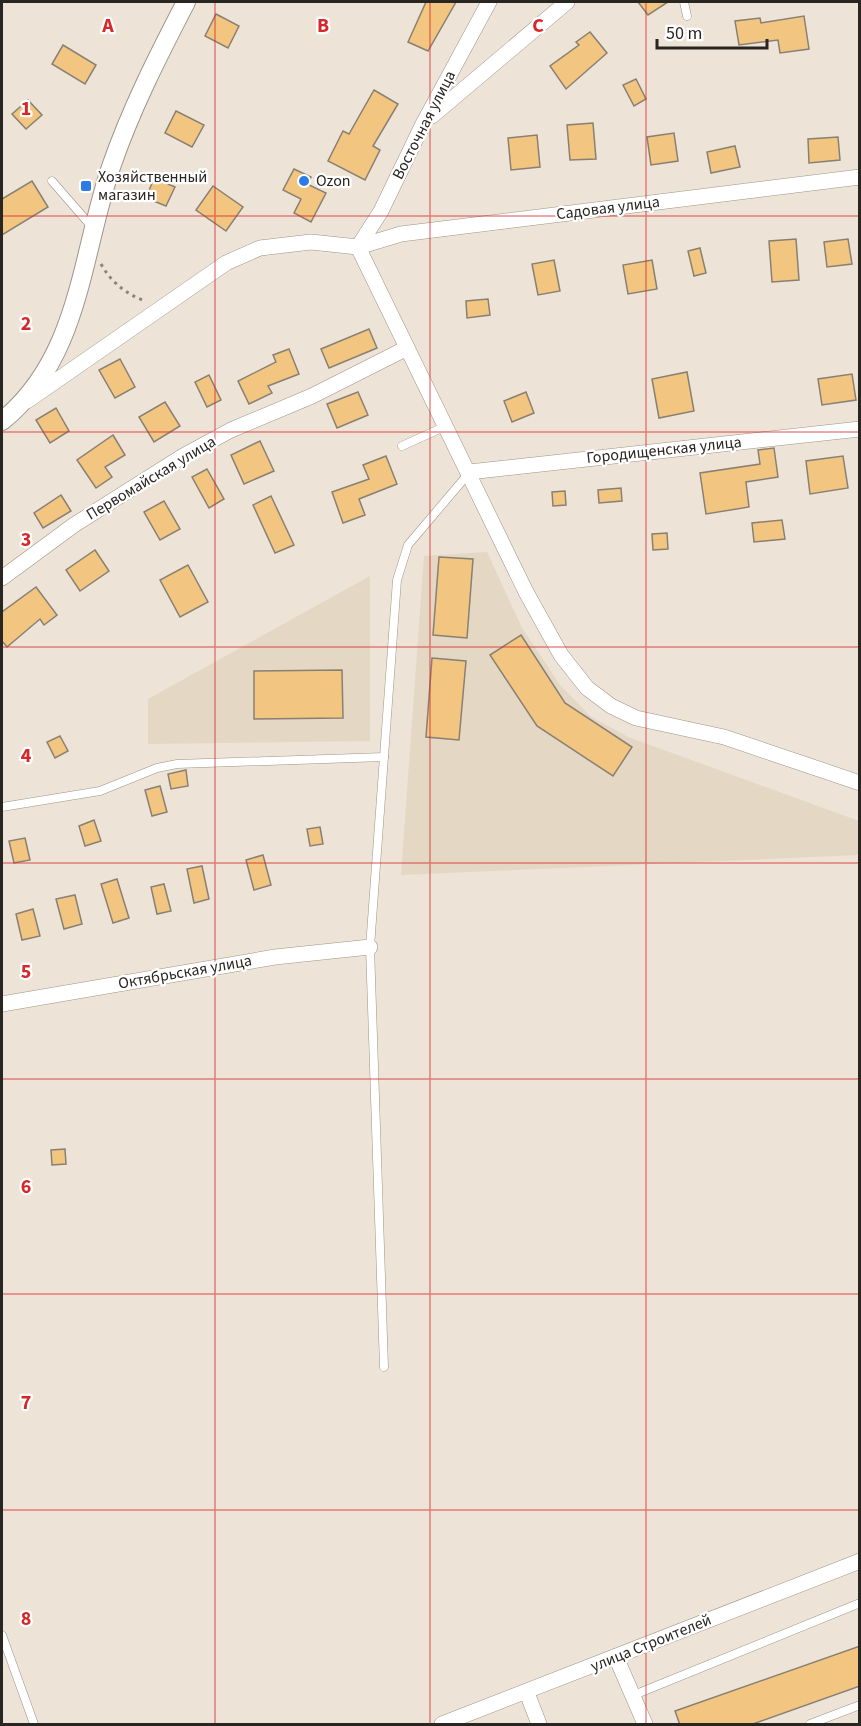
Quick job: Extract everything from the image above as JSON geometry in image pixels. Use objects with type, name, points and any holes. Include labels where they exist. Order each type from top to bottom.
[{"type":"street","points":[[23,404],[48,370],[80,290],[111,169],[139,94],[186,2]]},
{"type":"street","name":"Восточная улица","points":[[358,247],[381,211],[423,124],[489,2]]},
{"type":"street","points":[[423,124],[567,2]]},
{"type":"street","name":"Садовая улица","points":[[358,247],[401,234],[860,177]]},
{"type":"street","points":[[2,421],[226,262],[260,248],[311,242],[358,247],[531,601],[561,655],[587,688],[611,706],[636,718],[724,737],[860,783]]},
{"type":"street","name":"Первомайская улица","points":[[2,578],[74,525],[183,456],[231,430],[312,396],[407,348]]},
{"type":"street","name":"Городищенская улица","points":[[469,472],[860,429]]},
{"type":"street","name":"Октябрьская улица","points":[[2,1004],[275,957],[370,947]]},
{"type":"street","name":"улица Строителей","points":[[442,1725],[860,1561]]},
{"type":"street","points":[[616,1657],[645,1725]]},
{"type":"street","points":[[527,1693],[539,1725]]},
{"type":"lane","points":[[684,2],[687,16]]},
{"type":"lane","points":[[52,181],[93,236]]},
{"type":"lane","points":[[402,446],[446,426]]},
{"type":"lane","points":[[384,1367],[370,947],[397,580],[408,545],[469,472]]},
{"type":"lane","points":[[2,807],[100,791],[157,768],[177,764],[384,757]]},
{"type":"lane","points":[[634,1695],[860,1603]]},
{"type":"lane","points":[[2,1635],[34,1725]]},
{"type":"lane","points":[[810,1725],[860,1705]]},
{"type":"path","points":[[93,236],[101,266],[114,283],[134,297],[152,303],[171,302]]},
{"type":"shaded area","points":[[487,552],[522,628],[560,685],[590,716],[628,737],[859,821],[859,855],[401,875],[424,556]]},
{"type":"shaded area","points":[[370,576],[370,741],[148,744],[148,699]]},
{"type":"building","points":[[426,2],[456,2],[428,51],[408,42]]},
{"type":"building","points":[[638,2],[668,2],[648,15]]},
{"type":"building","points":[[216,14],[239,26],[228,48],[205,36]]},
{"type":"building","points":[[804,16],[809,49],[780,53],[778,40],[739,45],[735,21],[760,18],[761,23]]},
{"type":"building","points":[[590,32],[607,53],[566,89],[550,66],[579,45],[576,42]]},
{"type":"building","points":[[63,45],[96,65],[85,84],[52,64]]},
{"type":"building","points":[[636,79],[646,99],[634,106],[623,85]]},
{"type":"building","points":[[374,90],[398,104],[373,146],[380,150],[365,180],[328,161],[343,131],[349,134]]},
{"type":"building","points":[[28,100],[42,115],[26,129],[12,114]]},
{"type":"building","points":[[176,111],[204,125],[192,147],[165,133]]},
{"type":"building","points":[[593,123],[596,159],[570,160],[567,125]]},
{"type":"building","points":[[674,133],[678,161],[651,165],[647,137]]},
{"type":"building","points":[[537,135],[540,167],[511,170],[508,138]]},
{"type":"building","points":[[838,137],[840,160],[809,163],[808,139]]},
{"type":"building","points":[[735,146],[740,167],[711,173],[707,152]]},
{"type":"building","points":[[294,169],[311,177],[307,184],[326,193],[311,222],[294,213],[301,199],[283,190]]},
{"type":"building","points":[[154,178],[175,187],[166,206],[146,198]]},
{"type":"building","points":[[32,181],[48,207],[2,235],[2,199]]},
{"type":"building","points":[[213,186],[243,207],[226,231],[196,210]]},
{"type":"building","points":[[796,239],[799,280],[772,282],[769,241]]},
{"type":"building","points":[[848,239],[852,264],[827,267],[824,242]]},
{"type":"building","points":[[700,248],[706,273],[694,276],[688,251]]},
{"type":"building","points":[[554,260],[560,291],[538,295],[532,264]]},
{"type":"building","points":[[652,260],[657,289],[628,294],[623,265]]},
{"type":"building","points":[[488,299],[490,315],[467,318],[466,301]]},
{"type":"building","points":[[369,329],[377,348],[329,368],[321,349]]},
{"type":"building","points":[[289,349],[299,374],[268,386],[272,393],[249,404],[238,381],[276,362],[273,355]]},
{"type":"building","points":[[120,359],[135,387],[115,398],[99,370]]},
{"type":"building","points":[[687,372],[694,411],[659,418],[652,379]]},
{"type":"building","points":[[852,374],[856,400],[822,405],[818,379]]},
{"type":"building","points":[[209,375],[221,400],[207,407],[195,382]]},
{"type":"building","points":[[358,392],[368,415],[337,428],[327,404]]},
{"type":"building","points":[[526,392],[534,413],[512,422],[504,401]]},
{"type":"building","points":[[165,402],[180,426],[154,442],[139,417]]},
{"type":"building","points":[[56,408],[69,431],[50,443],[36,420]]},
{"type":"building","points":[[113,435],[125,455],[105,467],[112,477],[96,488],[77,460]]},
{"type":"building","points":[[260,441],[274,471],[244,484],[231,455]]},
{"type":"building","points":[[774,448],[778,477],[746,482],[749,507],[706,514],[700,473],[760,464],[758,450]]},
{"type":"building","points":[[386,456],[397,484],[359,499],[365,515],[343,523],[332,492],[369,479],[363,465]]},
{"type":"building","points":[[843,456],[848,488],[810,494],[806,461]]},
{"type":"building","points":[[207,469],[224,499],[209,508],[192,477]]},
{"type":"building","points":[[621,488],[622,501],[599,503],[598,490]]},
{"type":"building","points":[[565,491],[566,505],[553,506],[552,492]]},
{"type":"building","points":[[61,495],[71,511],[43,528],[34,513]]},
{"type":"building","points":[[271,496],[294,545],[275,553],[253,505]]},
{"type":"building","points":[[164,501],[180,529],[160,540],[144,512]]},
{"type":"building","points":[[782,520],[785,539],[754,542],[752,523]]},
{"type":"building","points":[[667,533],[668,549],[653,550],[652,534]]},
{"type":"building","points":[[95,550],[109,571],[80,591],[66,570]]},
{"type":"building","points":[[439,557],[473,559],[467,638],[433,635]]},
{"type":"building","points":[[188,565],[208,602],[180,617],[160,580]]},
{"type":"building","points":[[36,587],[57,615],[44,625],[40,619],[7,647],[2,641],[2,612]]},
{"type":"building","points":[[521,635],[565,703],[632,747],[613,776],[537,726],[490,655]]},
{"type":"building","points":[[432,658],[466,661],[459,740],[426,737]]},
{"type":"building","points":[[342,670],[343,718],[254,719],[254,671]]},
{"type":"building","points":[[60,736],[68,751],[55,758],[47,742]]},
{"type":"building","points":[[186,770],[188,786],[171,789],[168,774]]},
{"type":"building","points":[[160,786],[167,812],[152,816],[145,790]]},
{"type":"building","points":[[94,820],[101,841],[85,846],[79,826]]},
{"type":"building","points":[[320,827],[323,844],[310,846],[307,829]]},
{"type":"building","points":[[25,838],[30,860],[14,863],[9,841]]},
{"type":"building","points":[[263,855],[271,885],[254,890],[246,860]]},
{"type":"building","points":[[202,866],[209,899],[194,903],[187,869]]},
{"type":"building","points":[[117,879],[129,918],[113,923],[101,884]]},
{"type":"building","points":[[164,884],[171,911],[157,914],[151,887]]},
{"type":"building","points":[[75,895],[82,924],[64,929],[56,899]]},
{"type":"building","points":[[33,909],[40,936],[22,940],[16,914]]},
{"type":"building","points":[[65,1149],[66,1164],[52,1165],[51,1150]]},
{"type":"building","points":[[860,1646],[860,1686],[750,1725],[680,1725],[675,1711]]},
{"type":"place","name":"Ozon","points":[[304,181]]},
{"type":"place","name":"Хозяйственный магазин","points":[[86,186]]}]
